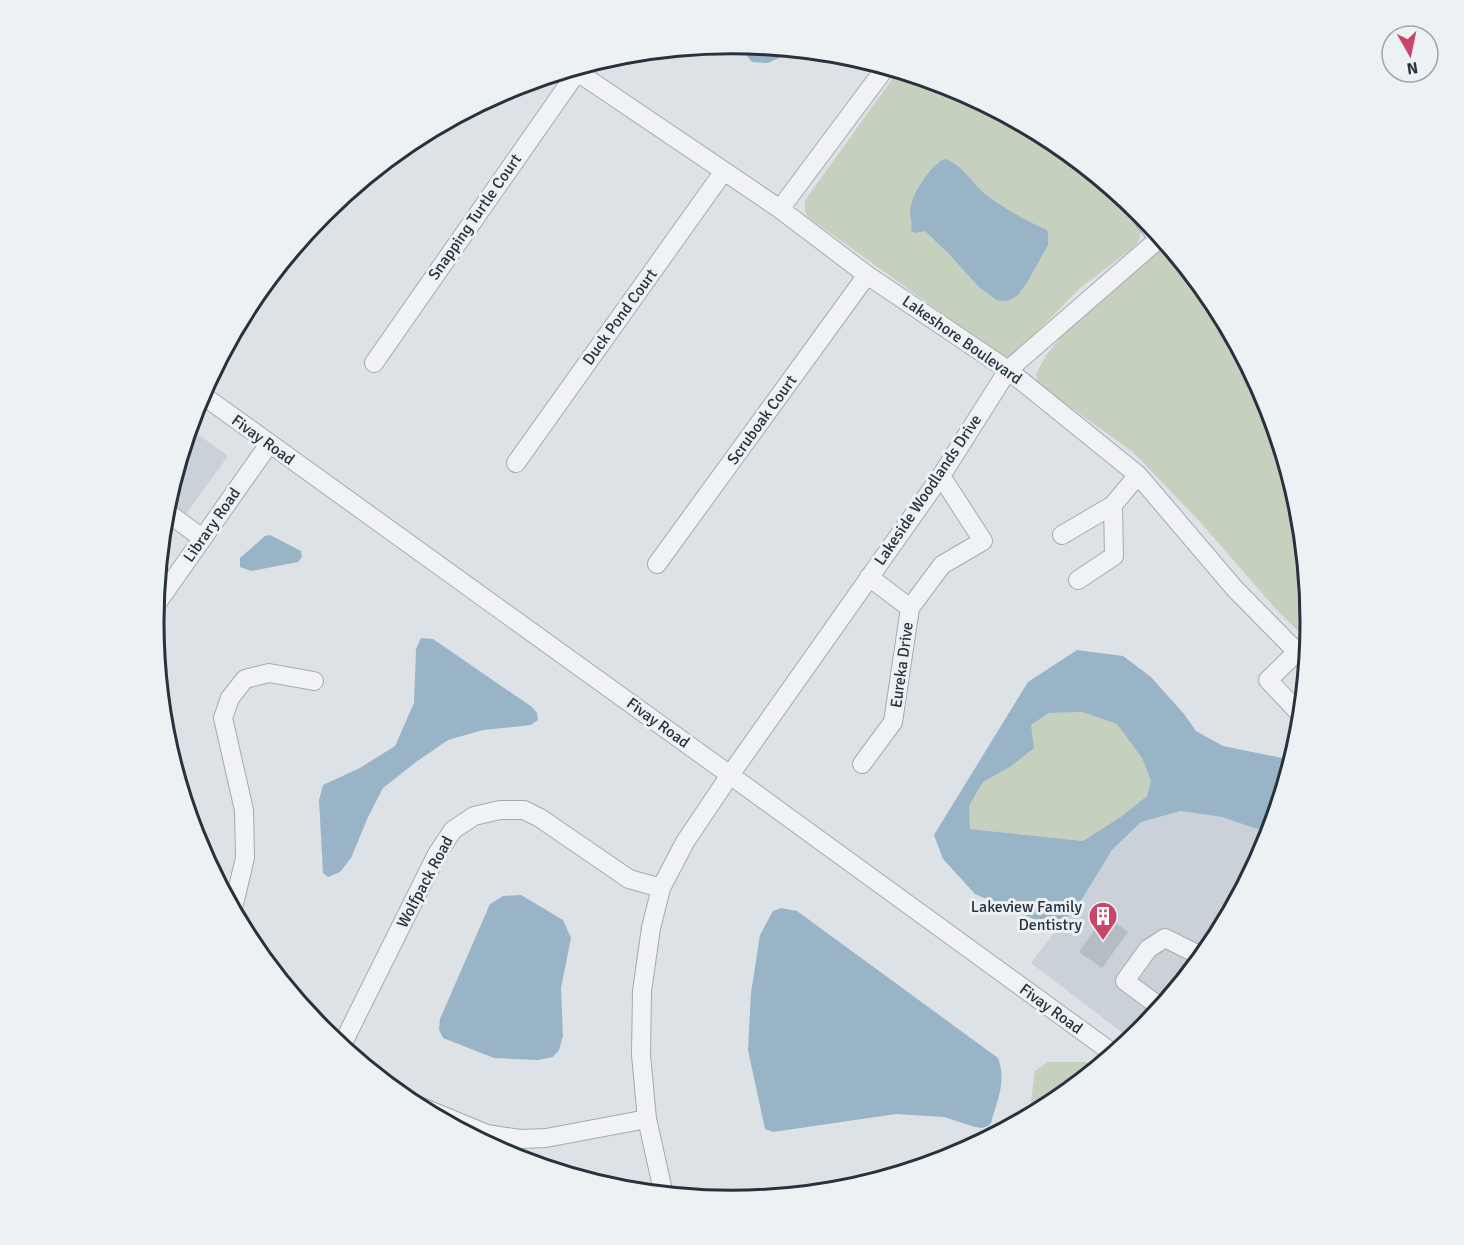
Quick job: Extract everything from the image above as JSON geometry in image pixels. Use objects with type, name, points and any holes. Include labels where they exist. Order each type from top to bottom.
[{"type":"street","points":[[780,209],[880,73]]},
{"type":"street","name":"Lakeshore Boulevard","points":[[581,74],[780,209],[867,275],[1008,370],[1138,475],[1235,589],[1299,654]]},
{"type":"street","name":"Snapping Turtle Court","points":[[374,363],[570,78]]},
{"type":"street","name":"Duck Pond Court","points":[[516,463],[724,171]]},
{"type":"street","name":"Lakeside Woodlands Drive","points":[[662,1186],[647,1119],[641,1054],[642,991],[651,928],[661,888],[685,842],[941,476],[1008,370],[1154,243]]},
{"type":"street","name":"Scruboak Court","points":[[657,564],[867,275]]},
{"type":"street","name":"Fivay Road","points":[[209,400],[1108,1049]]},
{"type":"street","name":"Library Road","points":[[165,592],[268,444]]},
{"type":"street","points":[[1062,534],[1113,505],[1138,475]]},
{"type":"street","points":[[910,608],[942,564],[983,541],[941,476]]},
{"type":"street","points":[[1078,580],[1114,556],[1113,505]]},
{"type":"street","points":[[173,517],[202,538]]},
{"type":"street","name":"Eureka Drive","points":[[862,764],[893,722],[910,608],[869,578]]},
{"type":"street","points":[[1294,708],[1268,680],[1299,659]]},
{"type":"street","points":[[235,898],[244,858],[244,810],[223,718],[230,698],[245,679],[269,673],[314,681]]},
{"type":"street","name":"Wolfpack Road","points":[[345,1039],[437,854],[453,830],[474,816],[500,810],[524,810],[540,818],[629,879],[661,888]]},
{"type":"street","points":[[1154,1002],[1125,981],[1148,949],[1165,938],[1195,953]]},
{"type":"street","points":[[476,1130],[487,1134],[520,1139],[546,1138],[647,1119]]},
{"type":"shaded area","points":[[196,433],[228,456],[170,536],[183,475]]},
{"type":"shaded area","points":[[1181,811],[1222,817],[1261,830],[1242,874],[1205,938],[1183,969],[1124,1034],[1031,963],[1079,904],[1112,850],[1141,822]]},
{"type":"green space","points":[[893,77],[950,97],[1016,130],[1048,150],[1107,195],[1140,227],[1140,238],[1134,247],[1079,289],[1007,360],[808,217],[806,199]]},
{"type":"green space","points":[[1159,248],[1183,276],[1205,307],[1242,371],[1270,440],[1290,512],[1296,548],[1300,633],[1274,607],[1202,524],[1133,452],[1038,384],[1036,374],[1047,354],[1066,330]]},
{"type":"green space","points":[[1082,712],[1117,723],[1142,758],[1151,781],[1147,796],[1122,816],[1083,841],[970,829],[969,806],[983,782],[1010,767],[1031,725],[1049,713]]},
{"type":"green space","points":[[1048,1062],[1086,1062],[1090,1064],[1030,1106],[1035,1071]]},
{"type":"water","points":[[746,54],[781,56],[768,63],[752,62]]},
{"type":"water","points":[[944,159],[961,169],[993,200],[1047,230],[1048,245],[1028,281],[1018,295],[1007,301],[998,301],[979,287],[925,231],[915,233],[911,231],[910,211],[914,197],[927,174]]},
{"type":"water","points":[[270,535],[301,551],[302,557],[298,562],[251,571],[240,567],[240,558],[265,536]]},
{"type":"water","points":[[421,638],[433,639],[532,707],[537,713],[538,720],[531,725],[483,730],[448,740],[416,762],[383,788],[351,858],[340,872],[328,877],[323,873],[319,800],[323,785],[360,768],[395,746],[414,703],[416,649]]},
{"type":"water","points":[[1077,650],[1123,656],[1151,677],[1196,731],[1223,746],[1284,758],[1261,830],[1222,817],[1181,811],[1141,822],[1112,850],[1079,904],[1057,929],[975,894],[943,859],[934,835],[1028,682]],"holes":[[[1082,712],[1117,724],[1142,758],[1151,781],[1147,796],[1122,816],[1083,841],[970,829],[969,806],[983,782],[1010,767],[1034,748],[1031,725],[1049,713]]]},
{"type":"water","points":[[521,895],[563,920],[571,938],[561,988],[563,1036],[559,1050],[553,1057],[538,1060],[494,1058],[443,1038],[439,1030],[440,1019],[490,904],[503,896]]},
{"type":"water","points":[[781,908],[797,911],[998,1058],[1001,1066],[1001,1083],[991,1123],[988,1126],[975,1127],[944,1117],[896,1114],[773,1132],[765,1129],[748,1050],[751,993],[760,935],[773,911]]},
{"type":"building","name":"Lakeview Family Dentistry","points":[[1105,915],[1128,932],[1102,968],[1079,952]]},
{"type":"place","name":"Lakeview Family Dentistry","points":[[1103,942]]}]
